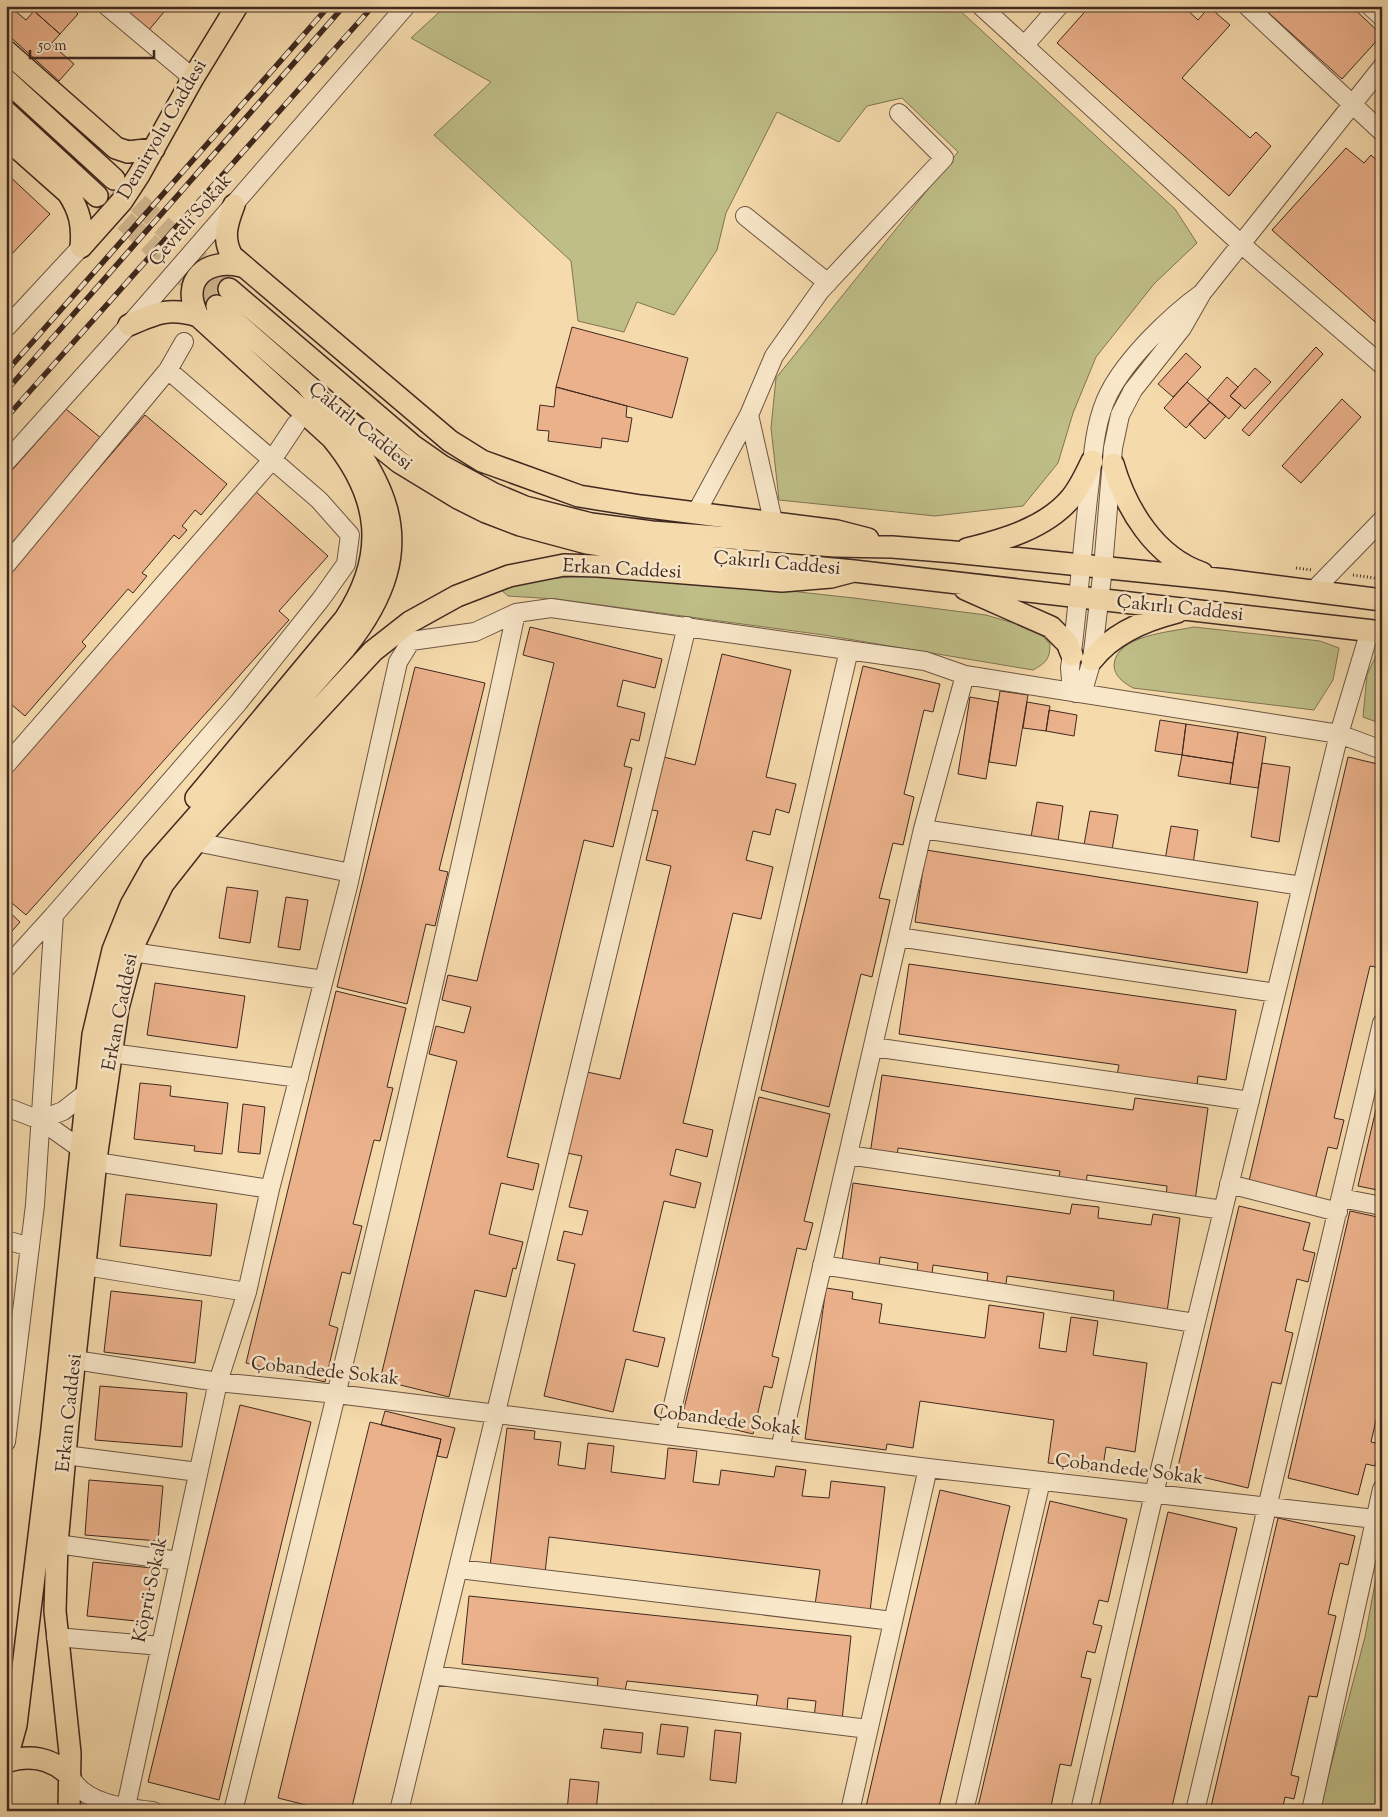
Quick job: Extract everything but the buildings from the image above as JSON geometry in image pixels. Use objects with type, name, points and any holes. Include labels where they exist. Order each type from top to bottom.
[{"type":"main road","name":"Demiryolu Caddesi","points":[[81,247],[122,201],[237,6]]},
{"type":"main road","points":[[6,51],[116,148],[128,152],[154,149]]},
{"type":"main road","points":[[6,80],[114,179]]},
{"type":"main road","points":[[6,112],[97,196]]},
{"type":"main road","points":[[6,138],[68,193],[76,204],[82,230],[81,247]]},
{"type":"main road","points":[[234,205],[225,235],[227,248],[241,266],[450,441],[482,460],[579,496],[696,513],[837,530],[892,547]]},
{"type":"main road","points":[[153,866],[175,827],[197,797],[345,619],[359,598],[367,579],[374,544],[368,502],[360,480],[348,458],[215,304],[192,301],[195,281],[201,272],[210,266],[220,263],[241,266]]},
{"type":"main road","points":[[129,324],[153,314],[215,304]]},
{"type":"main road","name":"Çakırlı Caddesi","points":[[215,304],[399,462],[472,505],[520,525],[554,536],[618,549],[854,571],[1376,631]]},
{"type":"main road","name":"Çakırlı Caddesi","points":[[215,304],[412,445],[466,480],[525,508],[591,524],[621,529],[835,546],[892,547],[954,552],[1226,580],[1382,600]]},
{"type":"main road","name":"Erkan Caddesi","points":[[69,1811],[68,1732],[56,1637],[57,1544],[85,1266],[88,1155],[86,1093],[97,1012],[113,950],[131,905],[153,866],[350,642],[364,624],[378,599],[387,573],[391,545],[388,517],[381,489],[352,440],[305,383]]},
{"type":"main road","points":[[954,552],[1014,535],[1036,525],[1070,500],[1079,487],[1102,463],[1131,510],[1158,544],[1174,559],[1197,571],[1226,580]]},
{"type":"main road","name":"Erkan Caddesi","points":[[6,1761],[16,1725],[88,1155],[112,1053],[118,1008],[132,952],[163,884],[196,842],[374,651],[431,609],[482,585],[538,569],[564,566],[598,566],[782,581],[831,577],[854,571]]},
{"type":"main road","points":[[953,582],[982,598],[1051,627],[1082,658],[1122,633],[1153,620],[1186,610]]},
{"type":"main road","points":[[6,1761],[41,1758],[56,1764],[70,1776]]},
{"type":"street","points":[[107,6],[193,78]]},
{"type":"street","name":"Çevreli Sokak","points":[[6,462],[234,205],[406,6]]},
{"type":"street","points":[[981,6],[1241,244],[1382,364]]},
{"type":"street","points":[[1024,46],[1059,6]]},
{"type":"street","points":[[1247,6],[1382,132]]},
{"type":"street","points":[[1370,6],[1382,16]]},
{"type":"street","points":[[1082,658],[1100,600],[1103,568],[1102,463],[1098,424],[1108,395],[1114,384],[1169,320],[1202,293],[1350,103],[1382,67]]},
{"type":"street","points":[[696,513],[749,415],[774,356],[828,283],[944,158],[899,113]]},
{"type":"street","points":[[744,216],[828,283]]},
{"type":"street","points":[[6,328],[81,247]]},
{"type":"street","points":[[6,565],[168,370],[184,342]]},
{"type":"street","points":[[6,968],[238,703],[346,564],[350,535],[319,500],[168,370]]},
{"type":"street","points":[[749,415],[772,521]]},
{"type":"street","points":[[6,765],[272,460],[296,424]]},
{"type":"street","points":[[1076,693],[1085,684],[1076,597],[1080,565],[1102,463]]},
{"type":"street","points":[[1314,590],[1334,572],[1382,520]]},
{"type":"street","points":[[234,1811],[337,1394],[466,846],[516,613],[551,608],[925,661],[965,675],[1339,734],[1382,750]]},
{"type":"street","name":"Köprü Sokak","points":[[123,1810],[161,1646],[218,1382],[247,1292],[270,1189],[351,873],[398,662],[410,641],[475,632],[516,613]]},
{"type":"street","points":[[399,1811],[687,626]]},
{"type":"street","points":[[1080,1811],[1195,1323],[1339,734],[1376,631]]},
{"type":"street","points":[[666,1435],[849,650]]},
{"type":"street","points":[[780,1449],[923,829],[965,675]]},
{"type":"street","points":[[923,829],[1302,886]]},
{"type":"street","points":[[196,842],[351,873]]},
{"type":"street","points":[[6,1442],[10,1371],[30,1247],[54,915]]},
{"type":"street","points":[[898,937],[1276,992]]},
{"type":"street","points":[[132,952],[324,980]]},
{"type":"street","points":[[1195,1811],[1269,1507],[1382,1024]]},
{"type":"street","points":[[873,1046],[1250,1101]]},
{"type":"street","points":[[112,1053],[299,1078]]},
{"type":"street","points":[[40,1120],[63,1111],[86,1093]]},
{"type":"street","points":[[6,1107],[40,1120],[88,1155],[270,1189]]},
{"type":"street","points":[[848,1155],[1223,1210]]},
{"type":"street","points":[[1229,1184],[1339,1205],[1382,1206]]},
{"type":"street","points":[[6,1240],[30,1247]]},
{"type":"street","points":[[822,1265],[1195,1323]]},
{"type":"street","points":[[85,1266],[247,1292]]},
{"type":"street","name":"Çobandede Sokak","points":[[75,1360],[218,1382],[337,1394],[928,1468],[1375,1520]]},
{"type":"street","points":[[65,1455],[198,1472]]},
{"type":"street","points":[[850,1811],[928,1468]]},
{"type":"street","points":[[964,1811],[1041,1481]]},
{"type":"street","points":[[1311,1811],[1382,1489]]},
{"type":"street","points":[[57,1544],[179,1561]]},
{"type":"street","points":[[458,1568],[893,1621]]},
{"type":"street","points":[[56,1637],[161,1646]]},
{"type":"street","points":[[432,1675],[868,1729]]},
{"type":"street","points":[[70,1776],[83,1793],[123,1810],[153,1811]]},
{"type":"path","points":[[1295,568],[1382,579]]},
{"type":"shaded area","points":[[446,6],[955,6],[1175,209],[1197,243],[1154,284],[1096,357],[1073,413],[1058,463],[1023,506],[935,516],[779,500],[771,428],[776,378],[958,152],[902,98],[867,106],[839,142],[777,112],[726,213],[717,250],[674,315],[637,302],[624,332],[578,321],[571,261],[434,135],[491,82],[411,38]]},
{"type":"shaded area","points":[[644,575],[854,598],[986,615],[1037,630],[1050,644],[1049,653],[1044,663],[1033,670],[824,635],[556,599],[508,596],[500,589],[517,584],[553,579]]},
{"type":"shaded area","points":[[1194,627],[1320,641],[1339,648],[1333,680],[1314,710],[1133,688],[1116,673],[1114,665],[1117,655],[1124,647],[1134,641],[1159,633]]},
{"type":"shaded area","points":[[1379,649],[1382,650],[1382,724],[1363,717],[1367,675]]},
{"type":"shaded area","points":[[1382,1546],[1382,1811],[1319,1811],[1365,1637]]},
{"type":"tunnel","points":[[115,181],[229,289]]},
{"type":"tunnel","points":[[101,199],[217,306]]},
{"type":"railway","points":[[6,372],[329,6]]},
{"type":"railway","points":[[6,391],[344,6]]},
{"type":"railway","points":[[6,418],[373,6]]}]
